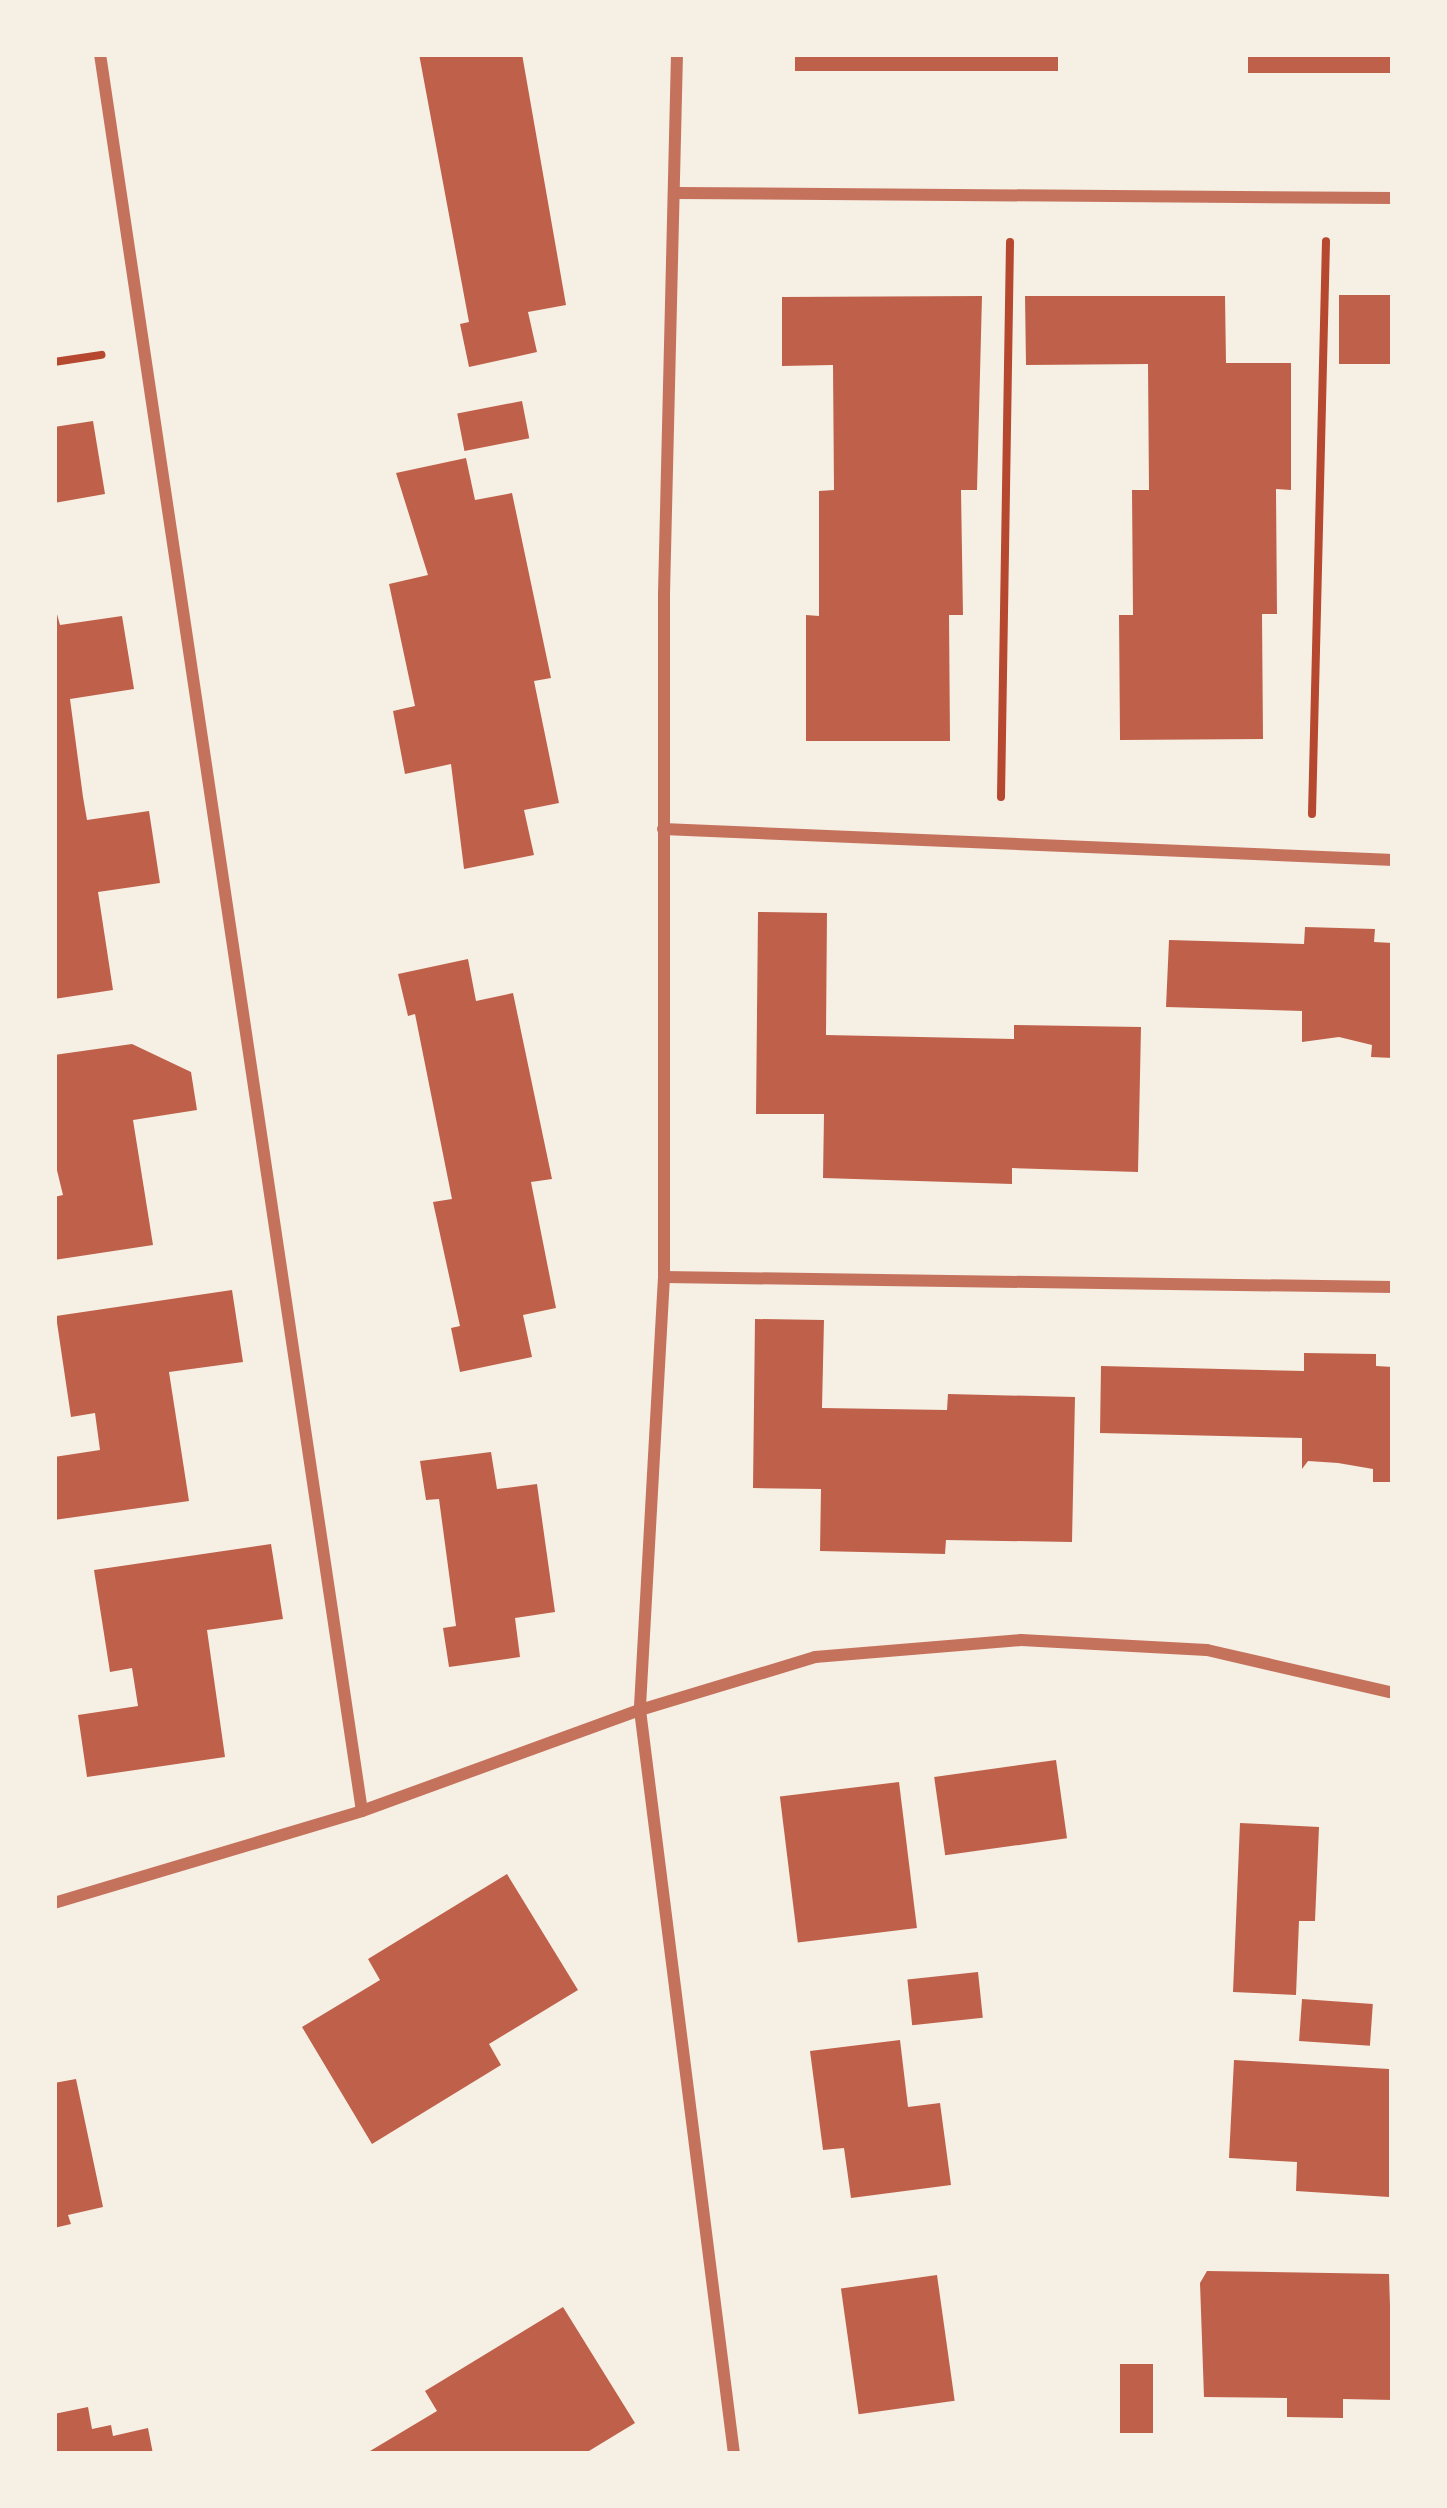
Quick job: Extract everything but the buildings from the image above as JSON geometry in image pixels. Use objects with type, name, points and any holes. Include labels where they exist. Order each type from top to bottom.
[{"type":"street","points":[[100,54],[362,1811]]},
{"type":"street","points":[[677,54],[663,829],[664,1277],[640,1710],[734,2454]]},
{"type":"street","points":[[676,193],[1393,198]]},
{"type":"street","points":[[663,829],[1393,860]]},
{"type":"street","points":[[664,1277],[1393,1287]]},
{"type":"street","points":[[54,1903],[362,1811],[640,1710],[814,1657],[1021,1640],[1207,1650],[1393,1693]]},
{"type":"path","points":[[1002,768],[1010,196]]},
{"type":"path","points":[[1313,771],[1327,197]]}]
